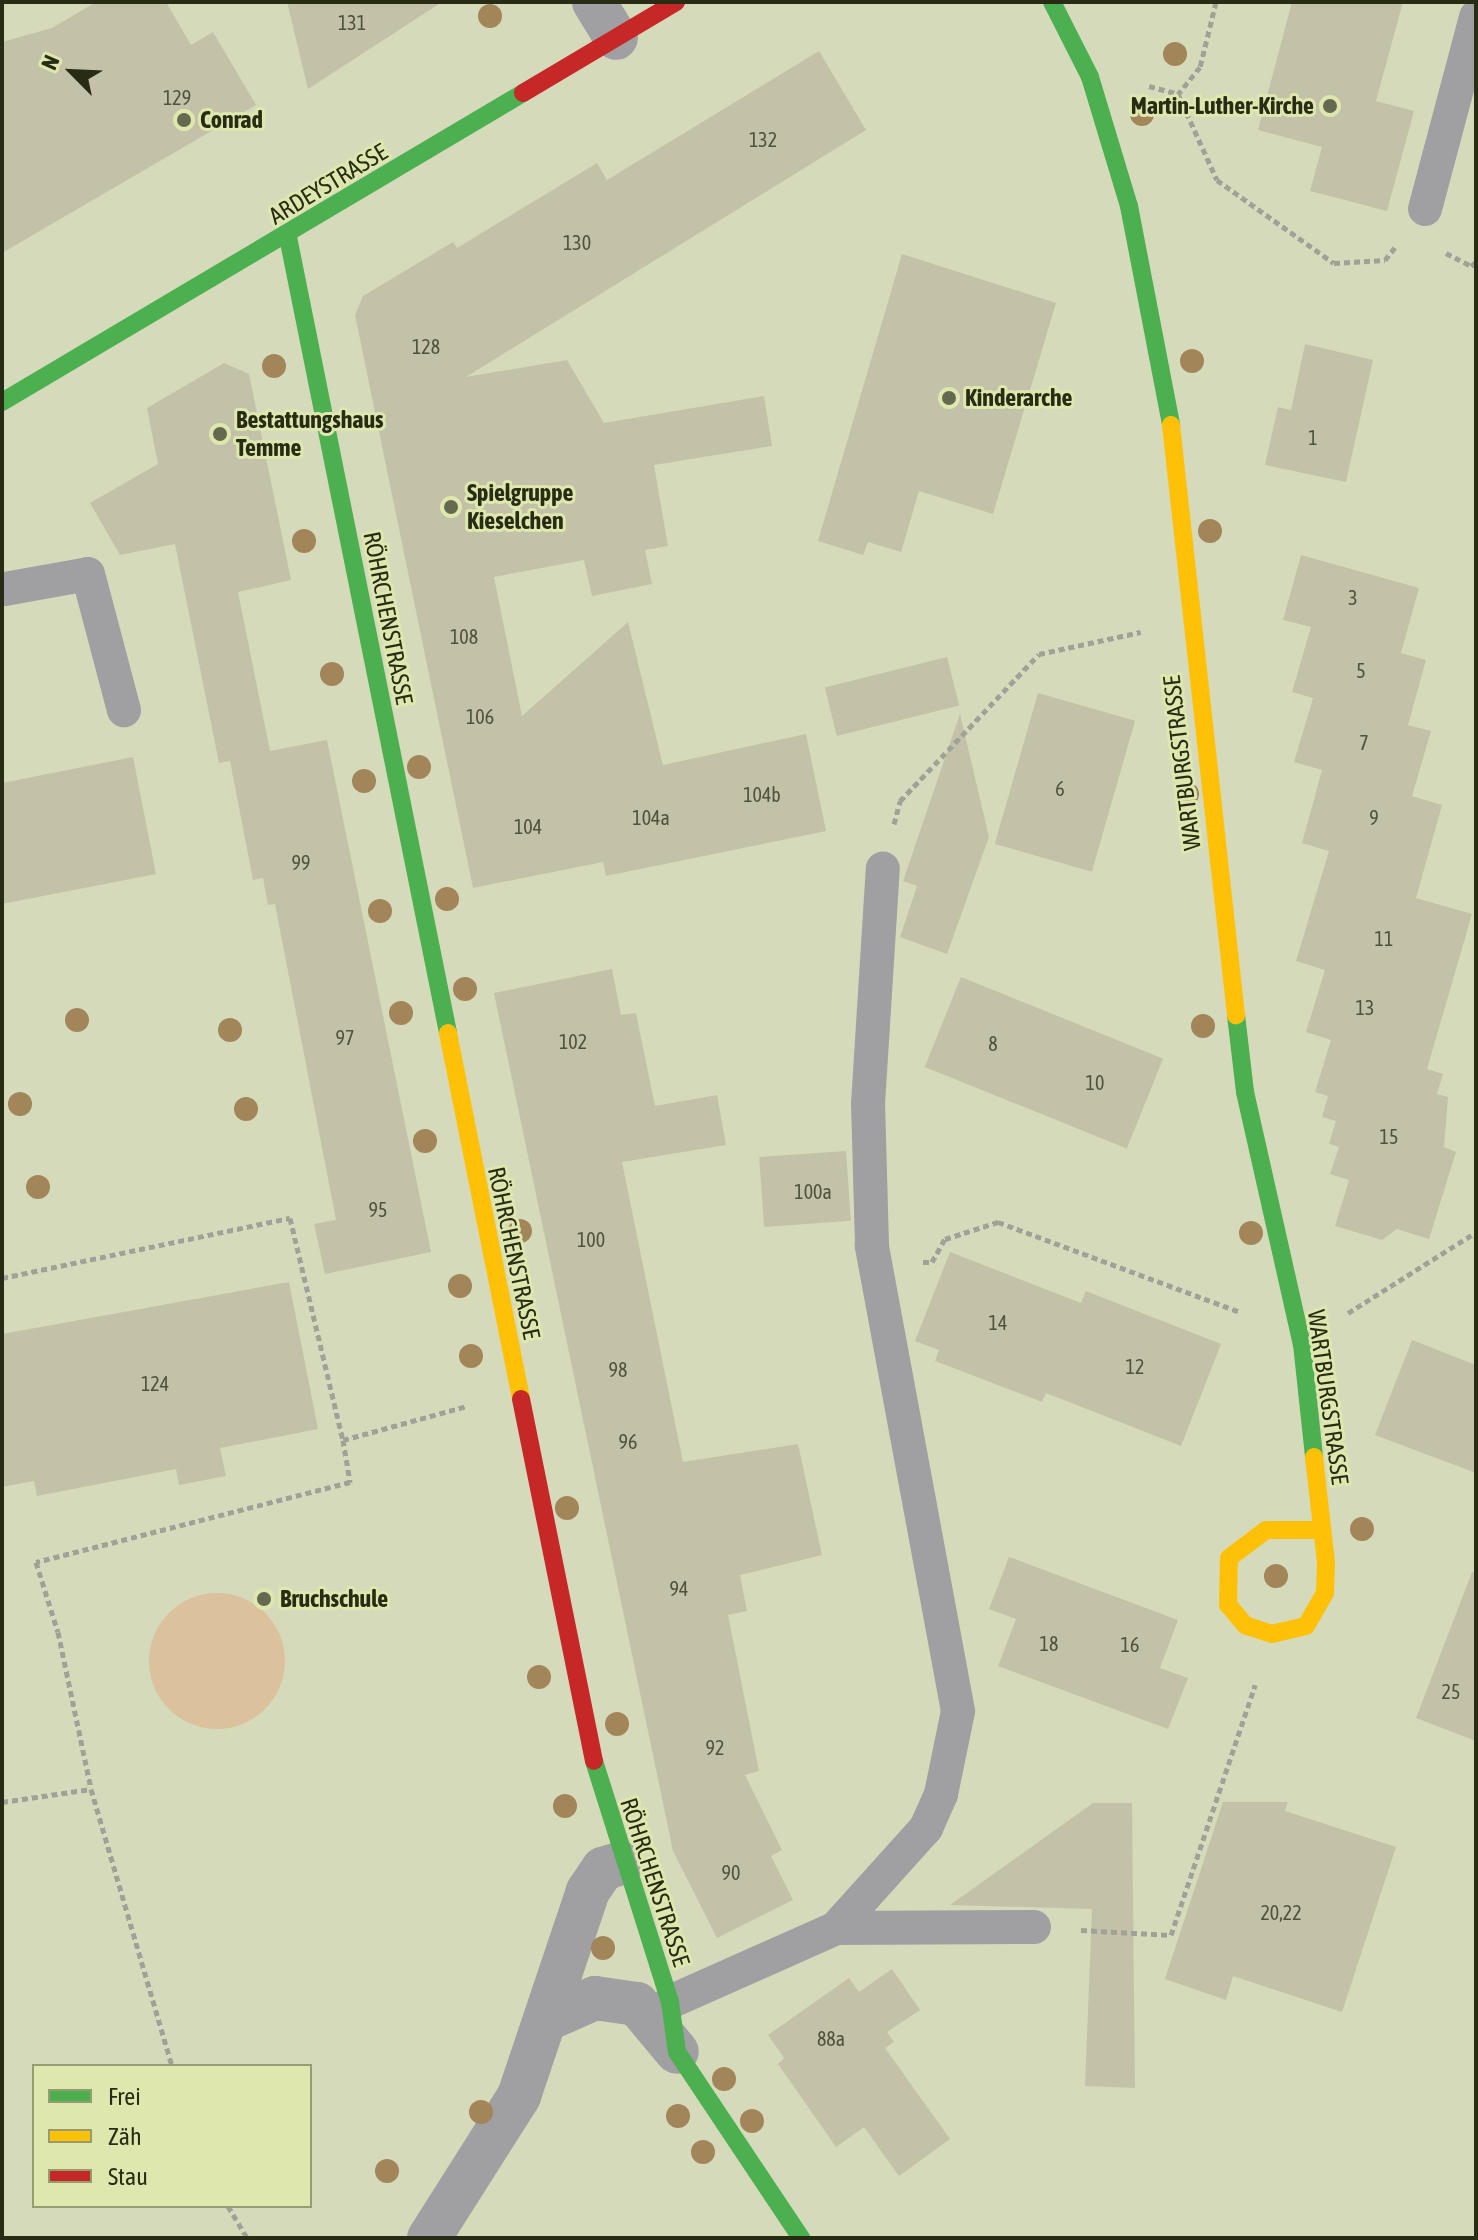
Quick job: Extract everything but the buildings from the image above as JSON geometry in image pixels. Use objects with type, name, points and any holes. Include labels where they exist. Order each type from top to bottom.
[{"type":"street","points":[[594,2],[616,38]]},
{"type":"street","name":"ARDEYSTRASSE","points":[[2,402],[288,237],[676,2]]},
{"type":"street","name":"WARTBURGSTRASSE","points":[[1052,2],[1090,77],[1129,206],[1170,418],[1189,621],[1245,1092],[1292,1303],[1321,1530],[1325,1593],[1306,1626],[1272,1634]]},
{"type":"street","name":"RÖHRCHENSTRASSE","points":[[288,237],[520,1398],[621,1863],[670,2002],[677,2052],[801,2238]]},
{"type":"street","points":[[1272,1634],[1245,1625],[1228,1605],[1229,1558],[1266,1530],[1321,1530]]},
{"type":"street","points":[[429,2238],[519,2096],[550,2018],[588,1891],[603,1869],[621,1863]]},
{"type":"street","points":[[550,2018],[595,1998],[637,2004],[677,2052]]},
{"type":"lane","points":[[1425,209],[1476,17]]},
{"type":"lane","points":[[3,587],[88,574],[124,710]]},
{"type":"lane","points":[[836,1928],[926,1828],[941,1794],[958,1711],[876,1265],[868,1104],[883,868]]},
{"type":"lane","points":[[670,2002],[836,1928],[1034,1927]]},
{"type":"path","points":[[1178,94],[1200,67],[1216,2]]},
{"type":"path","points":[[1161,89],[1178,94],[1217,180],[1334,263],[1385,260],[1425,209]]},
{"type":"path","points":[[883,868],[900,801],[1039,654],[1189,621]]},
{"type":"path","points":[[2,1278],[290,1218],[343,1440],[350,1482],[36,1562],[58,1632],[91,1789],[171,2064]]},
{"type":"path","points":[[876,1265],[932,1262],[945,1239],[998,1222],[1241,1313],[1292,1303]]},
{"type":"path","points":[[1350,1312],[1476,1232]]},
{"type":"path","points":[[343,1440],[520,1398]]},
{"type":"path","points":[[1034,1927],[1171,1935],[1272,1634]]},
{"type":"path","points":[[2,1802],[91,1789]]},
{"type":"path","points":[[229,2208],[247,2238]]},
{"type":"shaded area","points":[[217,1593],[243,1598],[265,1613],[280,1635],[285,1661],[280,1687],[265,1709],[243,1724],[217,1729],[191,1724],[169,1709],[154,1687],[149,1661],[154,1635],[169,1613],[191,1598]]},
{"type":"traffic: fast","points":[[1052,2],[1090,77],[1129,206],[1171,425]]},
{"type":"traffic: fast","points":[[2,402],[523,93]]},
{"type":"traffic: fast","points":[[288,237],[448,1033]]},
{"type":"traffic: fast","points":[[1236,1015],[1245,1092],[1302,1344],[1314,1457]]},
{"type":"traffic: fast","points":[[594,1761],[670,2002],[677,2052],[801,2238]]},
{"type":"traffic: slow","points":[[1171,425],[1236,1015]]},
{"type":"traffic: slow","points":[[448,1033],[521,1399]]},
{"type":"traffic: slow","points":[[1314,1457],[1326,1563],[1325,1593],[1306,1626],[1272,1634],[1245,1625],[1228,1605],[1229,1558],[1266,1530],[1321,1530]]},
{"type":"traffic: jam","points":[[523,93],[676,2]]},
{"type":"traffic: jam","points":[[521,1399],[594,1761]]},
{"type":"place","name":"Martin-Luther-Kirche","points":[[1330,106]]},
{"type":"place","name":"Conrad","points":[[184,120]]},
{"type":"place","name":"Kinderarche","points":[[949,398]]},
{"type":"place","name":"Bestattungshaus Temme","points":[[220,434]]},
{"type":"place","name":"Spielgruppe Kieselchen","points":[[451,507]]},
{"type":"place","name":"Bruchschule","points":[[264,1599]]}]
